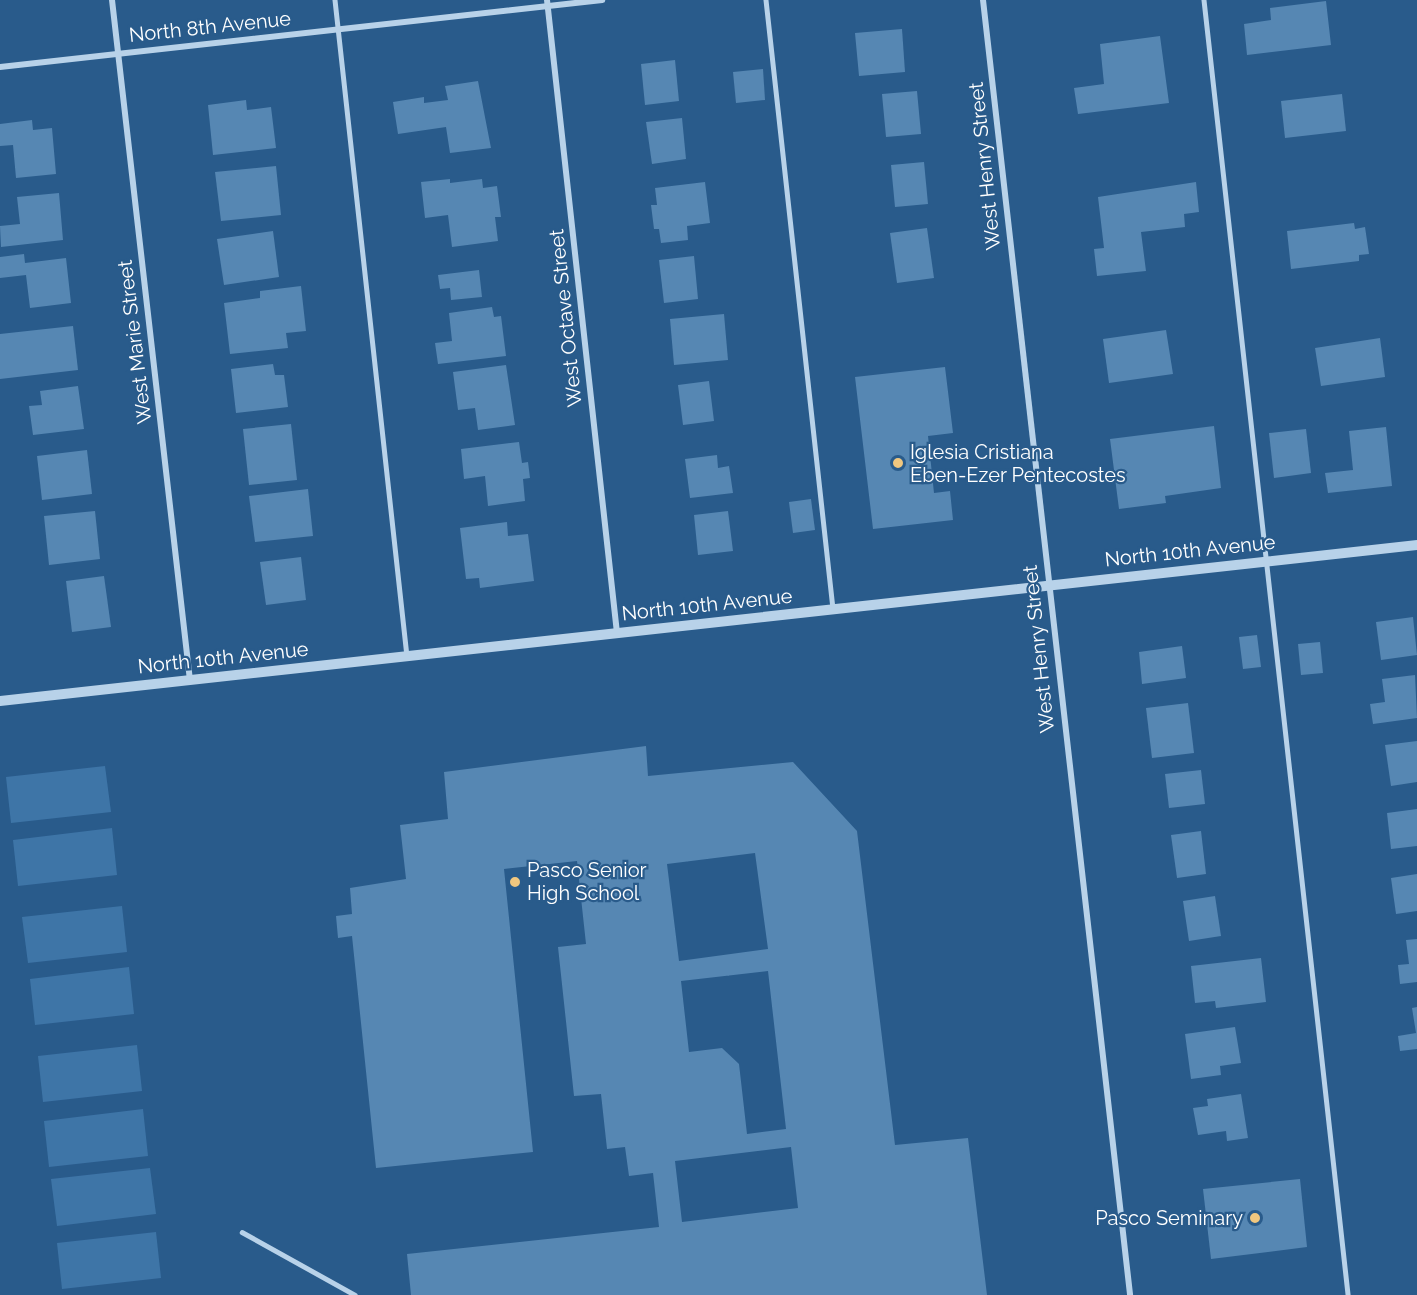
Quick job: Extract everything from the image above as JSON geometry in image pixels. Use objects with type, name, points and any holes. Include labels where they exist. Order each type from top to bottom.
[{"type":"street","name":"West Marie Street","points":[[112,0],[190,680]]},
{"type":"street","name":"North 8th Avenue","points":[[0,68],[339,30],[547,3],[602,0]]},
{"type":"street","name":"West Henry Street","points":[[983,0],[1130,1295]]},
{"type":"street","name":"West Octave Street","points":[[547,3],[617,633]]},
{"type":"street","name":"North 10th Avenue","points":[[0,701],[1417,544]]},
{"type":"lane","points":[[335,0],[407,656]]},
{"type":"lane","points":[[766,0],[833,609]]},
{"type":"lane","points":[[1204,0],[1348,1295]]},
{"type":"lane","points":[[242,1232],[355,1295]]},
{"type":"shaded area","points":[[105,766],[111,812],[11,823],[6,777]]},
{"type":"shaded area","points":[[112,828],[117,875],[18,886],[13,840]]},
{"type":"shaded area","points":[[122,906],[127,952],[28,963],[22,917]]},
{"type":"shaded area","points":[[129,967],[134,1014],[35,1025],[30,979]]},
{"type":"shaded area","points":[[137,1045],[142,1091],[43,1102],[38,1056]]},
{"type":"shaded area","points":[[143,1109],[148,1156],[49,1167],[44,1121]]},
{"type":"shaded area","points":[[150,1168],[156,1214],[57,1226],[51,1179]]},
{"type":"shaded area","points":[[156,1232],[161,1278],[62,1289],[57,1243]]},
{"type":"building","points":[[1326,1],[1331,45],[1247,55],[1244,24],[1271,20],[1270,8]]},
{"type":"building","points":[[902,29],[905,72],[859,76],[855,33]]},
{"type":"building","points":[[1160,36],[1169,103],[1078,114],[1074,88],[1104,84],[1100,44]]},
{"type":"building","points":[[675,60],[679,101],[645,105],[641,64]]},
{"type":"building","points":[[763,69],[765,100],[736,103],[733,72]]},
{"type":"building","points":[[478,81],[491,148],[450,153],[446,127],[398,134],[393,102],[424,97],[424,103],[448,100],[445,86]]},
{"type":"building","points":[[917,91],[921,134],[886,137],[882,94]]},
{"type":"building","points":[[1342,94],[1346,131],[1285,138],[1281,101]]},
{"type":"building","points":[[246,100],[247,110],[271,107],[276,148],[213,155],[208,105]]},
{"type":"building","points":[[682,118],[686,159],[652,164],[646,122]]},
{"type":"building","points":[[32,120],[33,130],[52,128],[56,174],[16,178],[13,145],[0,146],[0,124]]},
{"type":"building","points":[[924,162],[928,204],[895,207],[891,165]]},
{"type":"building","points":[[276,166],[281,215],[221,221],[215,172]]},
{"type":"building","points":[[450,179],[450,183],[482,179],[483,188],[497,186],[501,217],[495,217],[498,241],[452,247],[448,215],[425,218],[421,182]]},
{"type":"building","points":[[705,182],[710,223],[687,226],[688,240],[661,243],[659,229],[654,229],[651,205],[657,205],[655,188]]},
{"type":"building","points":[[1196,182],[1199,212],[1184,214],[1185,227],[1141,232],[1146,271],[1097,276],[1094,249],[1104,248],[1098,197]]},
{"type":"building","points":[[59,193],[63,240],[1,247],[0,226],[20,224],[17,197]]},
{"type":"building","points":[[1354,223],[1355,229],[1365,227],[1369,254],[1359,255],[1359,261],[1291,269],[1287,231]]},
{"type":"building","points":[[927,228],[934,278],[897,283],[890,233]]},
{"type":"building","points":[[273,231],[279,277],[224,285],[217,239]]},
{"type":"building","points":[[24,254],[25,263],[66,258],[71,303],[30,308],[26,275],[0,278],[0,257]]},
{"type":"building","points":[[694,256],[698,299],[664,303],[659,260]]},
{"type":"building","points":[[479,270],[482,297],[451,300],[450,288],[440,289],[438,275]]},
{"type":"building","points":[[301,286],[306,331],[286,333],[288,348],[230,354],[224,303],[260,298],[260,291]]},
{"type":"building","points":[[492,307],[494,317],[501,316],[506,356],[438,364],[435,343],[452,341],[449,313]]},
{"type":"building","points":[[724,314],[728,360],[674,365],[670,319]]},
{"type":"building","points":[[73,326],[78,370],[0,379],[0,334]]},
{"type":"building","points":[[1166,330],[1173,374],[1109,383],[1103,339]]},
{"type":"building","points":[[1380,338],[1385,377],[1321,386],[1315,348]]},
{"type":"building","points":[[273,364],[275,375],[284,375],[288,407],[236,413],[231,369]]},
{"type":"building","points":[[506,365],[515,425],[478,430],[475,408],[458,410],[453,372]]},
{"type":"building","name":"Iglesia Cristiana Eben-Ezer Pentecostes","points":[[945,367],[953,433],[928,436],[934,493],[950,491],[953,520],[873,529],[855,377]]},
{"type":"building","points":[[709,381],[714,421],[683,425],[678,385]]},
{"type":"building","points":[[78,386],[84,429],[33,435],[29,406],[42,405],[40,391]]},
{"type":"building","points":[[291,424],[297,480],[249,485],[243,429]]},
{"type":"building","points":[[1214,426],[1221,488],[1165,496],[1166,503],[1119,509],[1110,439]]},
{"type":"building","points":[[1386,427],[1392,486],[1328,493],[1325,473],[1353,470],[1349,431]]},
{"type":"building","points":[[1306,429],[1311,473],[1274,478],[1269,433]]},
{"type":"building","points":[[519,442],[522,463],[528,462],[530,478],[523,479],[525,501],[488,506],[485,476],[464,479],[461,449]]},
{"type":"building","points":[[87,450],[92,494],[42,500],[37,456]]},
{"type":"building","points":[[717,455],[718,468],[729,466],[733,493],[690,498],[685,459]]},
{"type":"building","points":[[308,489],[313,536],[255,542],[249,496]]},
{"type":"building","points":[[811,499],[815,530],[793,533],[789,502]]},
{"type":"building","points":[[95,511],[100,559],[49,565],[44,516]]},
{"type":"building","points":[[728,511],[733,551],[698,555],[694,515]]},
{"type":"building","points":[[507,522],[508,536],[528,534],[534,581],[480,588],[479,578],[466,579],[460,528]]},
{"type":"building","points":[[301,557],[306,600],[266,605],[260,562]]},
{"type":"building","points":[[104,576],[111,627],[72,632],[66,581]]},
{"type":"building","points":[[1413,617],[1417,655],[1381,660],[1376,622]]},
{"type":"building","points":[[1257,635],[1261,667],[1243,669],[1239,637]]},
{"type":"building","points":[[1320,642],[1323,673],[1301,675],[1298,644]]},
{"type":"building","points":[[1182,646],[1186,678],[1142,684],[1139,652]]},
{"type":"building","points":[[1415,675],[1417,718],[1373,724],[1370,704],[1385,702],[1382,679]]},
{"type":"building","points":[[1188,703],[1194,753],[1152,758],[1146,708]]},
{"type":"building","points":[[1417,741],[1417,782],[1391,786],[1385,745]]},
{"type":"building","points":[[646,746],[648,776],[793,762],[857,831],[895,1145],[968,1138],[987,1295],[411,1295],[407,1254],[659,1227],[653,1173],[629,1176],[625,1147],[607,1149],[601,1094],[574,1096],[558,947],[586,944],[577,861],[504,869],[533,1152],[376,1168],[352,936],[338,938],[336,916],[352,914],[350,888],[406,879],[400,825],[448,819],[444,772]],"holes":[[[755,853],[768,949],[679,961],[667,864]],[[768,971],[786,1129],[747,1134],[739,1064],[722,1048],[689,1052],[681,981]],[[791,1147],[798,1208],[682,1222],[675,1161]]]},
{"type":"building","points":[[1201,770],[1205,804],[1169,808],[1165,774]]},
{"type":"building","points":[[1417,809],[1417,846],[1391,849],[1387,813]]},
{"type":"building","points":[[1201,831],[1206,874],[1177,878],[1171,835]]},
{"type":"building","points":[[1417,874],[1417,911],[1396,914],[1391,878]]},
{"type":"building","points":[[1215,896],[1221,936],[1189,941],[1183,901]]},
{"type":"building","points":[[1417,939],[1417,982],[1400,984],[1398,965],[1409,964],[1406,940]]},
{"type":"building","points":[[1261,958],[1266,1002],[1216,1008],[1215,1001],[1195,1003],[1191,966]]},
{"type":"building","points":[[1417,1007],[1417,1049],[1400,1051],[1398,1036],[1416,1033],[1412,1008]]},
{"type":"building","points":[[1235,1027],[1241,1063],[1220,1066],[1221,1075],[1191,1079],[1185,1034]]},
{"type":"building","points":[[1241,1094],[1248,1138],[1227,1141],[1226,1131],[1198,1135],[1193,1108],[1208,1106],[1207,1099]]},
{"type":"building","name":"Pasco Seminary","points":[[1300,1179],[1307,1247],[1211,1259],[1203,1189]]},
{"type":"place","name":"Iglesia Cristiana Eben-Ezer Pentecostes","points":[[898,463]]},
{"type":"place","name":"Pasco Senior High School","points":[[515,882]]},
{"type":"place","name":"Pasco Seminary","points":[[1255,1218]]}]
